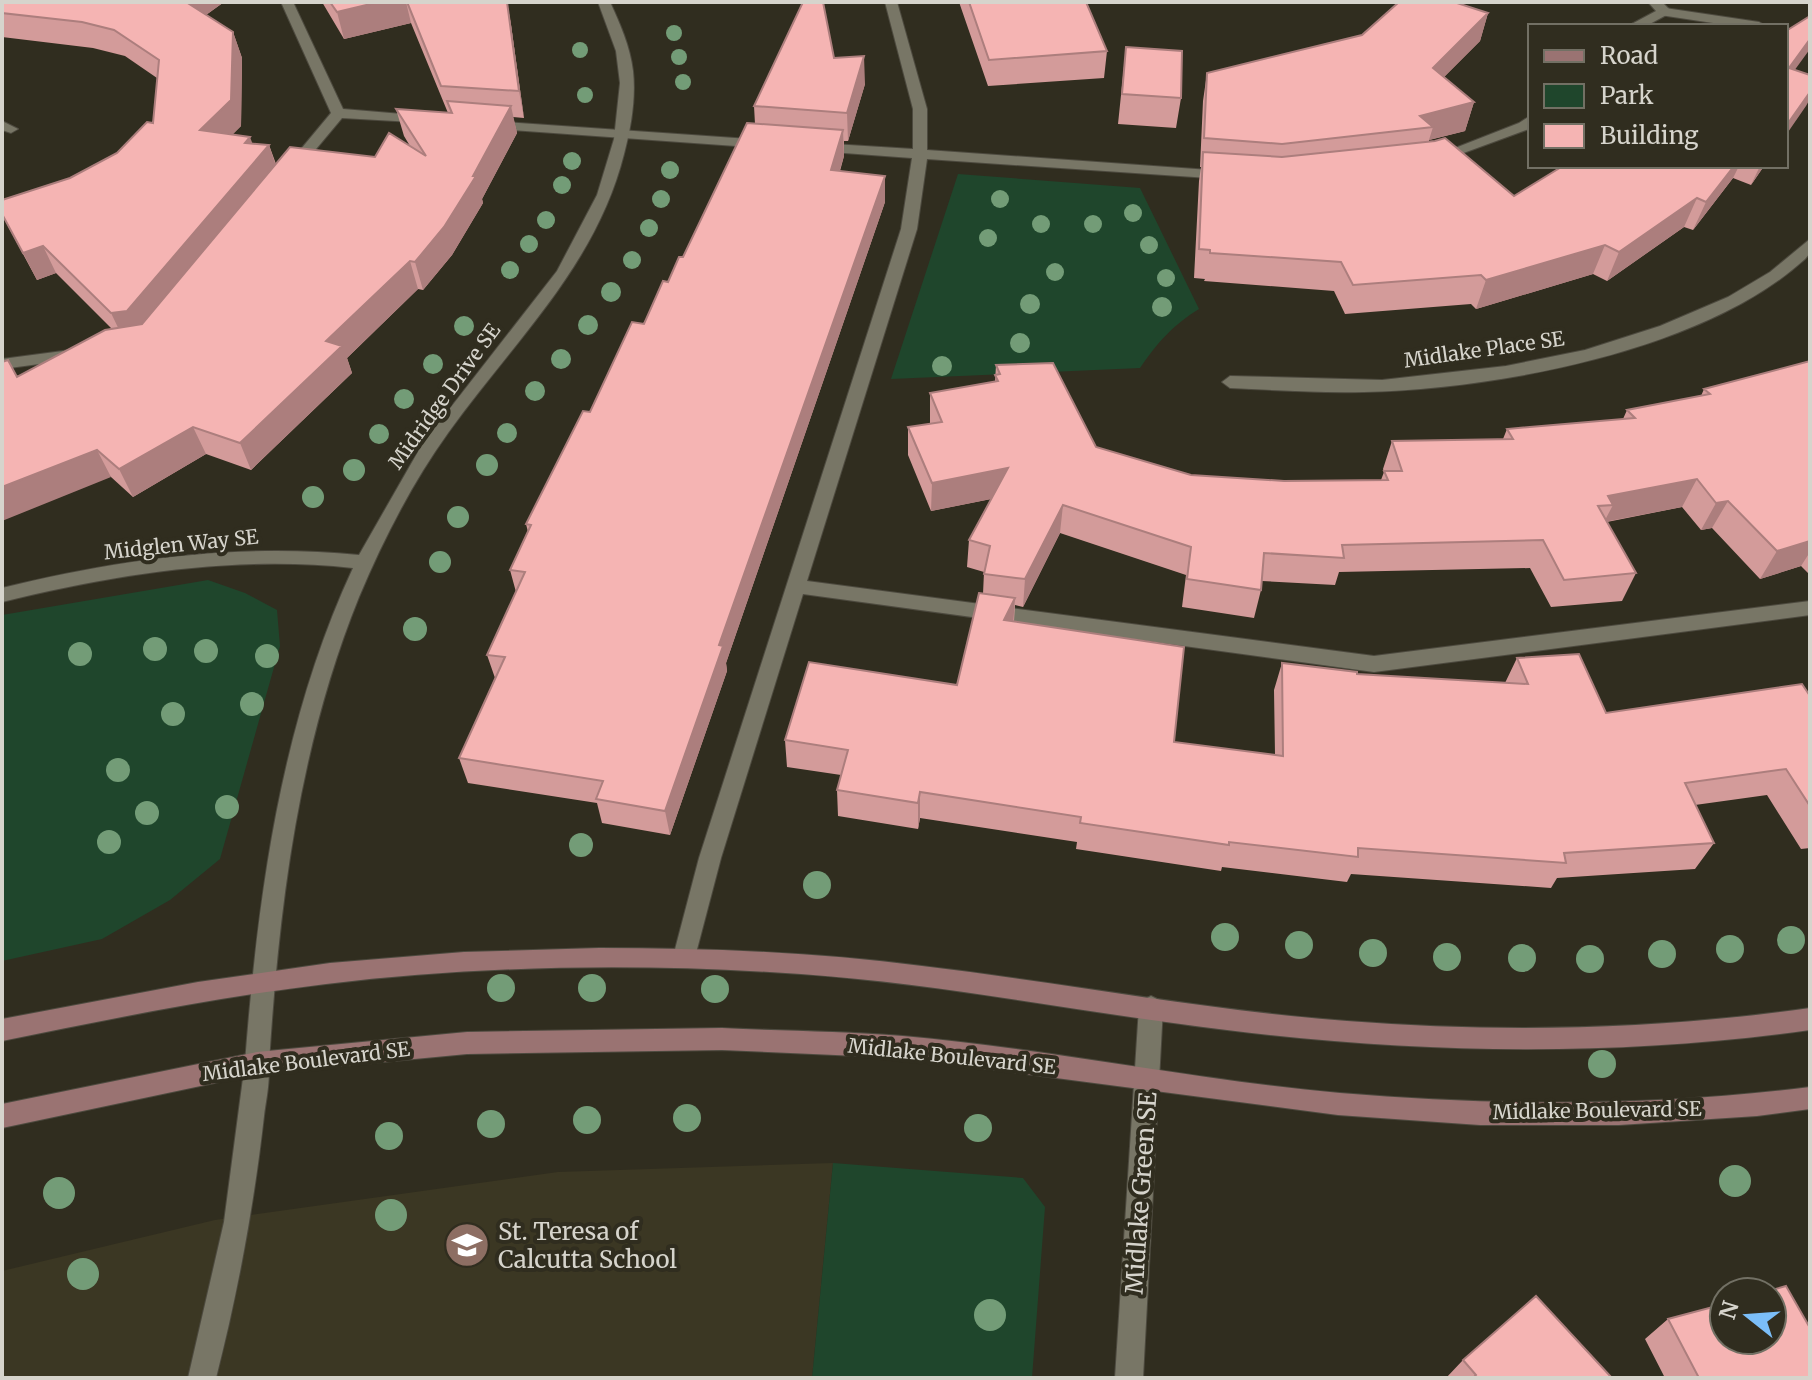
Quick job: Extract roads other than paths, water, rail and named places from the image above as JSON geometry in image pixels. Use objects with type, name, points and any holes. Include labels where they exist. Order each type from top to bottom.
[{"type":"street","points":[[287,2],[338,113]]},
{"type":"street","name":"Midridge Drive SE","points":[[202,1378],[218,1324],[250,1143],[273,878],[306,734],[340,621],[391,511],[430,446],[548,296],[580,246],[605,191],[622,135],[627,82],[623,55],[604,2]]},
{"type":"street","points":[[684,957],[710,858],[909,229],[920,154],[920,109],[891,2]]},
{"type":"street","points":[[1654,2],[1665,12]]},
{"type":"street","points":[[1639,24],[1665,12],[1746,24]]},
{"type":"street","points":[[338,113],[448,122]]},
{"type":"street","points":[[277,186],[338,113]]},
{"type":"street","points":[[1426,163],[1528,122]]},
{"type":"street","points":[[480,124],[1245,177]]},
{"type":"street","name":"Midlake Place SE","points":[[1230,382],[1379,386],[1556,365],[1659,335],[1743,297],[1799,257],[1810,244]]},
{"type":"street","points":[[2,364],[89,353]]},
{"type":"street","name":"Midglen Way SE","points":[[2,595],[56,581],[206,559],[290,555],[366,562]]},
{"type":"street","points":[[796,586],[1374,664],[1810,608]]},
{"type":"street","points":[[2,1030],[262,982],[421,965],[547,958],[684,957],[806,964],[926,977],[1278,1026],[1406,1036],[1535,1040],[1662,1035],[1810,1019]]},
{"type":"street","name":"Midlake Green SE","points":[[1129,1378],[1151,1007]]},
{"type":"street","name":"Midlake Boulevard SE","points":[[2,1116],[257,1063],[467,1043],[722,1039],[903,1047],[1338,1104],[1480,1113],[1619,1113],[1757,1105],[1810,1098]]},
{"type":"place","name":"St. Teresa of Calcutta School","points":[[467,1245]]}]
